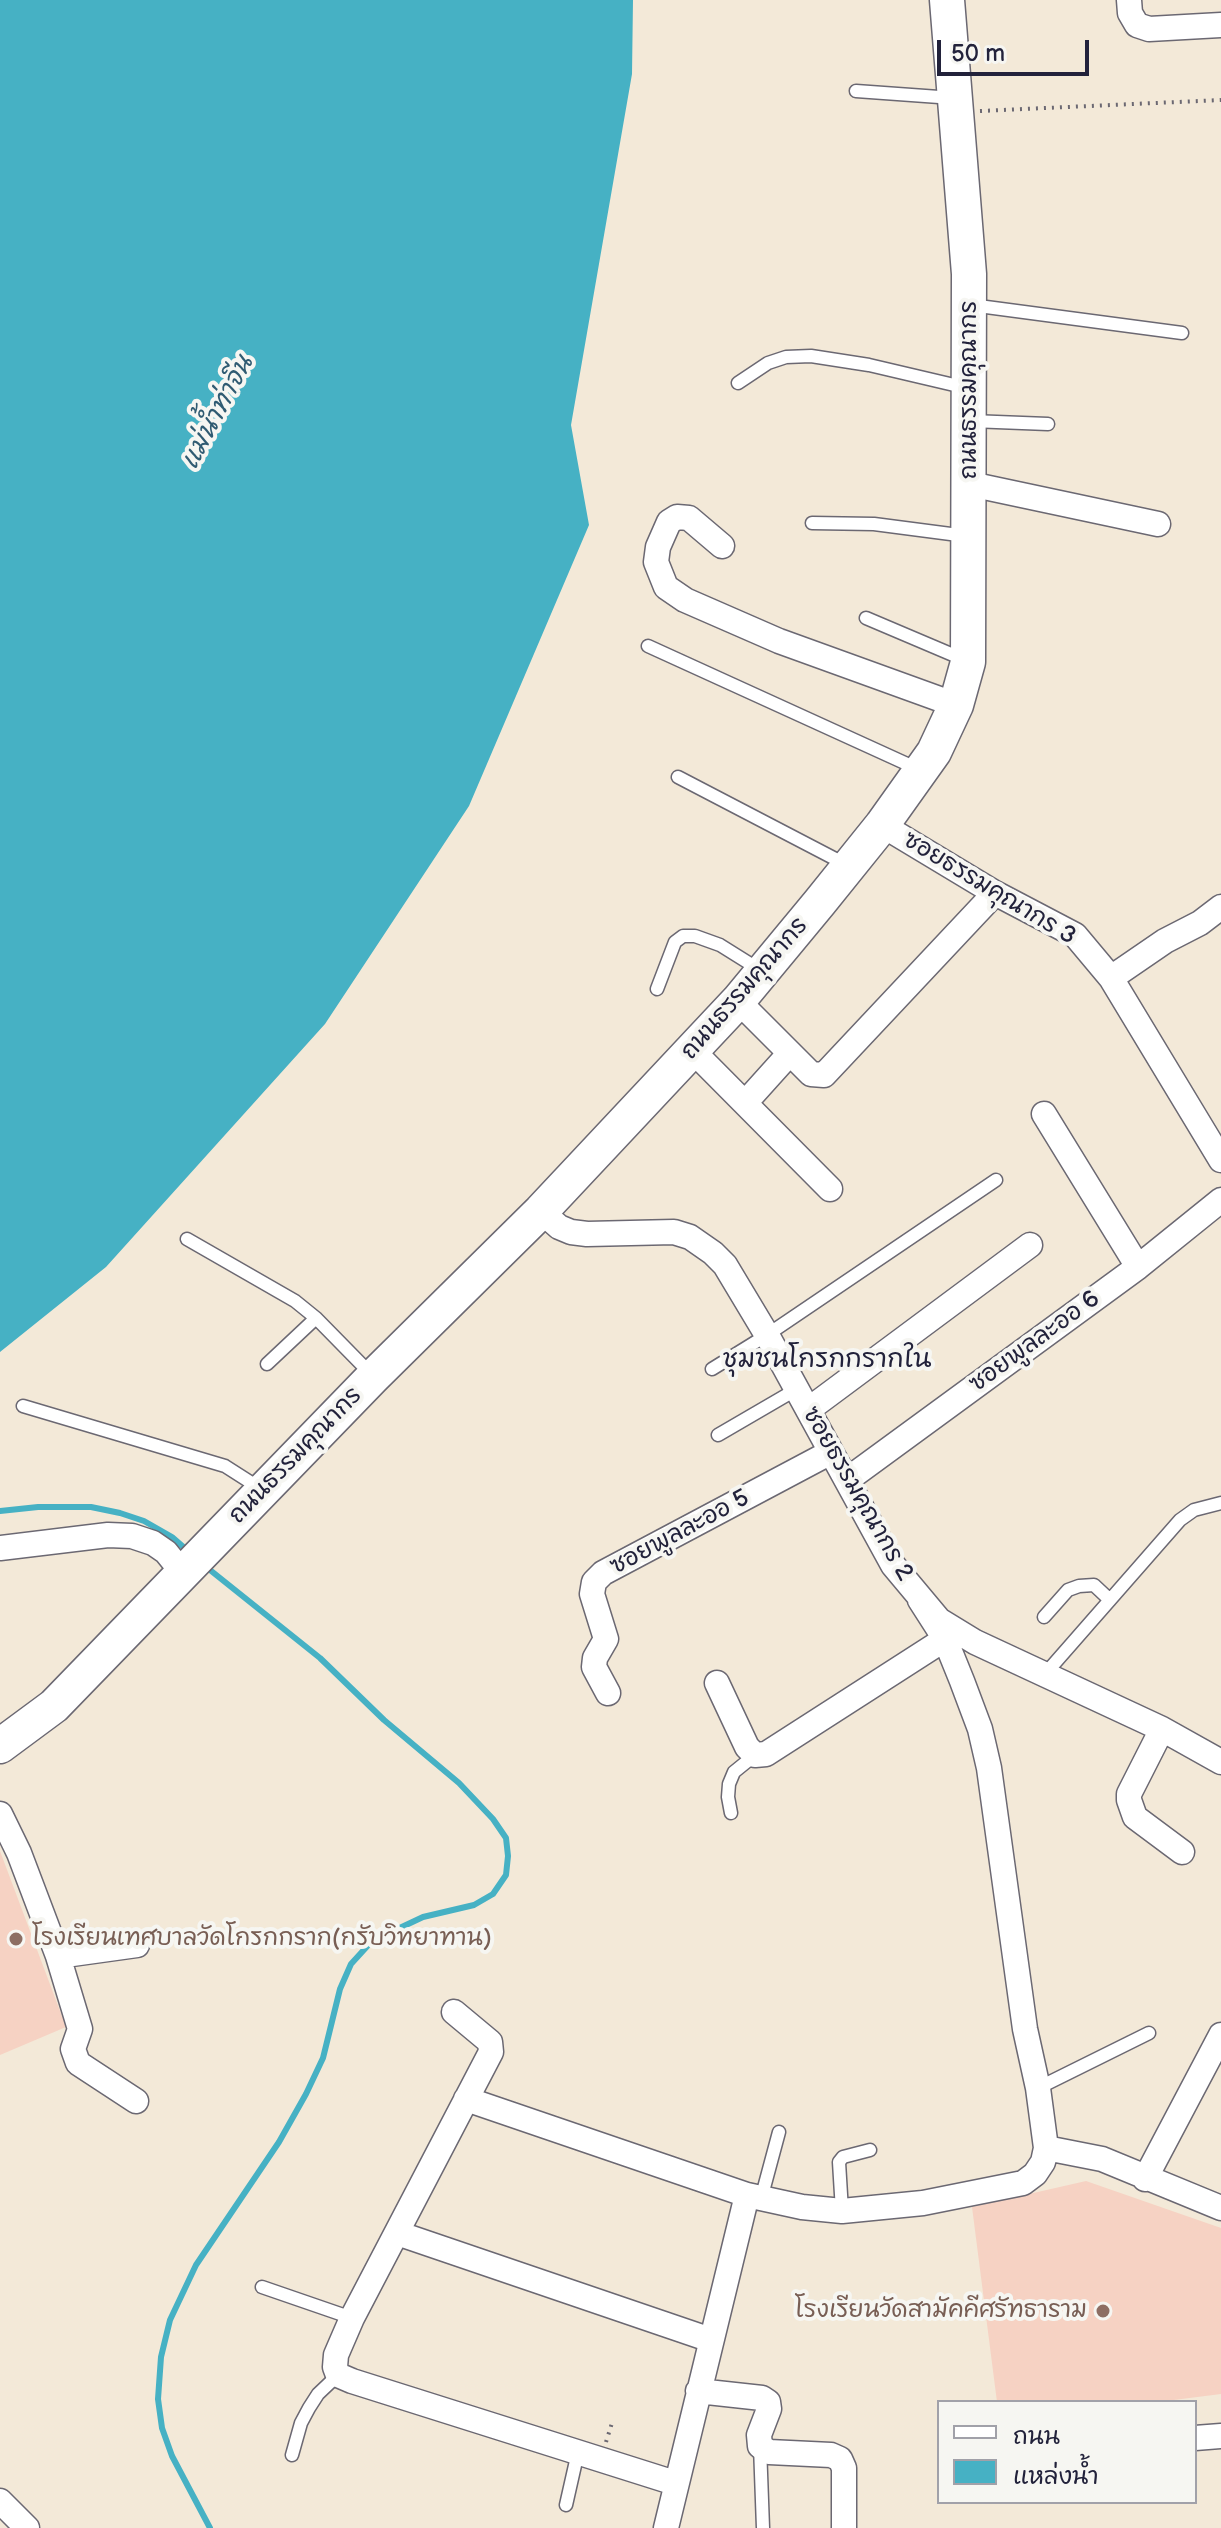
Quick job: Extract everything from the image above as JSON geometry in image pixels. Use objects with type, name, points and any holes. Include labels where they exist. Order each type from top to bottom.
[{"type":"street","name":"ถนนธรรมคุณากร","points":[[0,1746],[54,1706],[373,1377],[541,1211],[738,1001],[882,825],[934,752],[956,705],[968,662],[970,305],[947,0]]},
{"type":"street","points":[[1129,0],[1130,13],[1137,25],[1149,29],[1221,25]]},
{"type":"street","points":[[970,484],[1158,524]]},
{"type":"street","points":[[722,546],[689,518],[677,517],[669,522],[658,547],[656,562],[666,587],[685,600],[779,641],[956,705]]},
{"type":"street","name":"ซอยธรรมคุณากร 3","points":[[882,825],[995,893],[1075,935],[1111,978],[1221,1160]]},
{"type":"street","points":[[738,1001],[811,1074],[824,1075],[995,893]]},
{"type":"street","points":[[1111,978],[1221,907]]},
{"type":"street","points":[[692,1050],[830,1189]]},
{"type":"street","points":[[745,1103],[790,1053]]},
{"type":"street","points":[[1044,1114],[1138,1267]]},
{"type":"street","name":"ซอยพูลละออ 6","points":[[847,1480],[1138,1267],[1221,1200]]},
{"type":"street","name":"ซอยธรรมคุณากร 2","points":[[541,1211],[559,1227],[579,1233],[674,1232],[690,1237],[713,1253],[725,1265],[767,1335],[893,1565],[939,1620],[956,1631],[1162,1729],[1221,1762]]},
{"type":"street","points":[[802,1400],[1030,1245]]},
{"type":"street","name":"ซอยพูลละออ 5","points":[[608,1693],[594,1667],[606,1639],[592,1594],[594,1582],[603,1573],[831,1452]]},
{"type":"street","points":[[0,1548],[108,1535],[132,1536],[153,1543],[186,1570]]},
{"type":"street","points":[[466,2099],[754,2197],[842,2211],[923,2203],[1023,2183],[1035,2174],[1043,2162],[1046,2148],[1038,2088],[1025,2029],[989,1768],[980,1729],[945,1639],[920,1600]]},
{"type":"street","points":[[717,1683],[747,1747],[755,1755],[766,1754],[945,1639]]},
{"type":"street","points":[[1162,1729],[1129,1794],[1129,1800],[1135,1817],[1182,1852]]},
{"type":"street","points":[[0,1814],[19,1853],[58,1956],[80,2029],[73,2049],[78,2063],[136,2101]]},
{"type":"street","points":[[58,1956],[137,1945]]},
{"type":"street","points":[[454,2012],[490,2042],[488,2060],[352,2318],[336,2355],[338,2375],[675,2483]]},
{"type":"street","points":[[1145,2179],[1221,2035]]},
{"type":"street","points":[[1046,2148],[1102,2159],[1221,2208]]},
{"type":"street","points":[[666,2528],[711,2340],[754,2197]]},
{"type":"street","points":[[397,2233],[711,2340]]},
{"type":"street","points":[[698,2391],[762,2398],[768,2402],[769,2409],[759,2435],[760,2446],[769,2452],[831,2455],[840,2459],[844,2468],[844,2528]]},
{"type":"street","points":[[1197,2438],[1221,2436]]},
{"type":"street","points":[[0,2501],[27,2528]]},
{"type":"lane","points":[[856,91],[955,105]]},
{"type":"lane","points":[[970,305],[1182,333]]},
{"type":"lane","points":[[738,383],[768,363],[786,357],[811,356],[869,365],[970,405],[1048,424]]},
{"type":"lane","points":[[812,523],[874,524],[969,537]]},
{"type":"lane","points":[[866,618],[968,662]]},
{"type":"lane","points":[[648,646],[921,771]]},
{"type":"lane","points":[[678,777],[848,866]]},
{"type":"lane","points":[[657,989],[675,942],[683,936],[695,936],[720,945],[763,971]]},
{"type":"lane","points":[[712,1369],[996,1180]]},
{"type":"lane","points":[[187,1239],[295,1301],[316,1318],[373,1377]]},
{"type":"lane","points":[[267,1364],[316,1318]]},
{"type":"lane","points":[[718,1435],[802,1400]]},
{"type":"lane","points":[[23,1406],[225,1466],[263,1491]]},
{"type":"lane","points":[[1046,1673],[1180,1520],[1194,1510],[1221,1503]]},
{"type":"lane","points":[[1044,1617],[1068,1590],[1079,1586],[1094,1585],[1110,1600]]},
{"type":"lane","points":[[731,1813],[729,1784],[734,1772],[755,1755]]},
{"type":"lane","points":[[1038,2088],[1149,2033]]},
{"type":"lane","points":[[754,2197],[779,2132]]},
{"type":"lane","points":[[842,2211],[839,2162],[843,2157],[870,2150]]},
{"type":"lane","points":[[262,2287],[352,2318]]},
{"type":"lane","points":[[292,2455],[301,2423],[309,2408],[318,2394],[338,2375]]},
{"type":"lane","points":[[760,2446],[763,2528]]},
{"type":"lane","points":[[566,2505],[578,2452]]},
{"type":"path","points":[[955,105],[1221,100]]},
{"type":"shaded area","name":"โรงเรียนเทศบาลวัดโกรกกราก(กรับวิทยาทาน)","points":[[0,1851],[66,2027],[0,2055]]},
{"type":"shaded area","name":"โรงเรียนวัดสามัคคีศรัทธาราม","points":[[1086,2181],[1221,2228],[1221,2394],[1174,2400],[997,2400],[972,2207]]},
{"type":"water","name":"แม่น้ำท่าจีน","points":[[0,0],[633,0],[632,74],[571,425],[589,525],[469,806],[325,1024],[106,1267],[0,1352]]},
{"type":"waterway","points":[[0,1511],[91,1507],[120,1513],[144,1521],[172,1537],[188,1551]]},
{"type":"waterway","points":[[205,1566],[320,1658],[384,1720],[459,1783],[493,1819],[506,1838],[508,1856],[506,1875],[493,1894],[474,1905],[423,1917],[372,1941],[351,1964],[340,1989],[323,2058],[306,2094],[279,2142],[196,2265],[170,2320],[161,2357],[158,2399],[162,2428],[172,2456],[210,2528]]},
{"type":"place","name":"โรงเรียนเทศบาลวัดโกรกกราก(กรับวิทยาทาน)","points":[[16,1939]]},
{"type":"place","name":"โรงเรียนวัดสามัคคีศรัทธาราม","points":[[1103,2311]]},
{"type":"district","name":"ชุมชนโกรกกรากใน","points":[[827,1360]]}]
